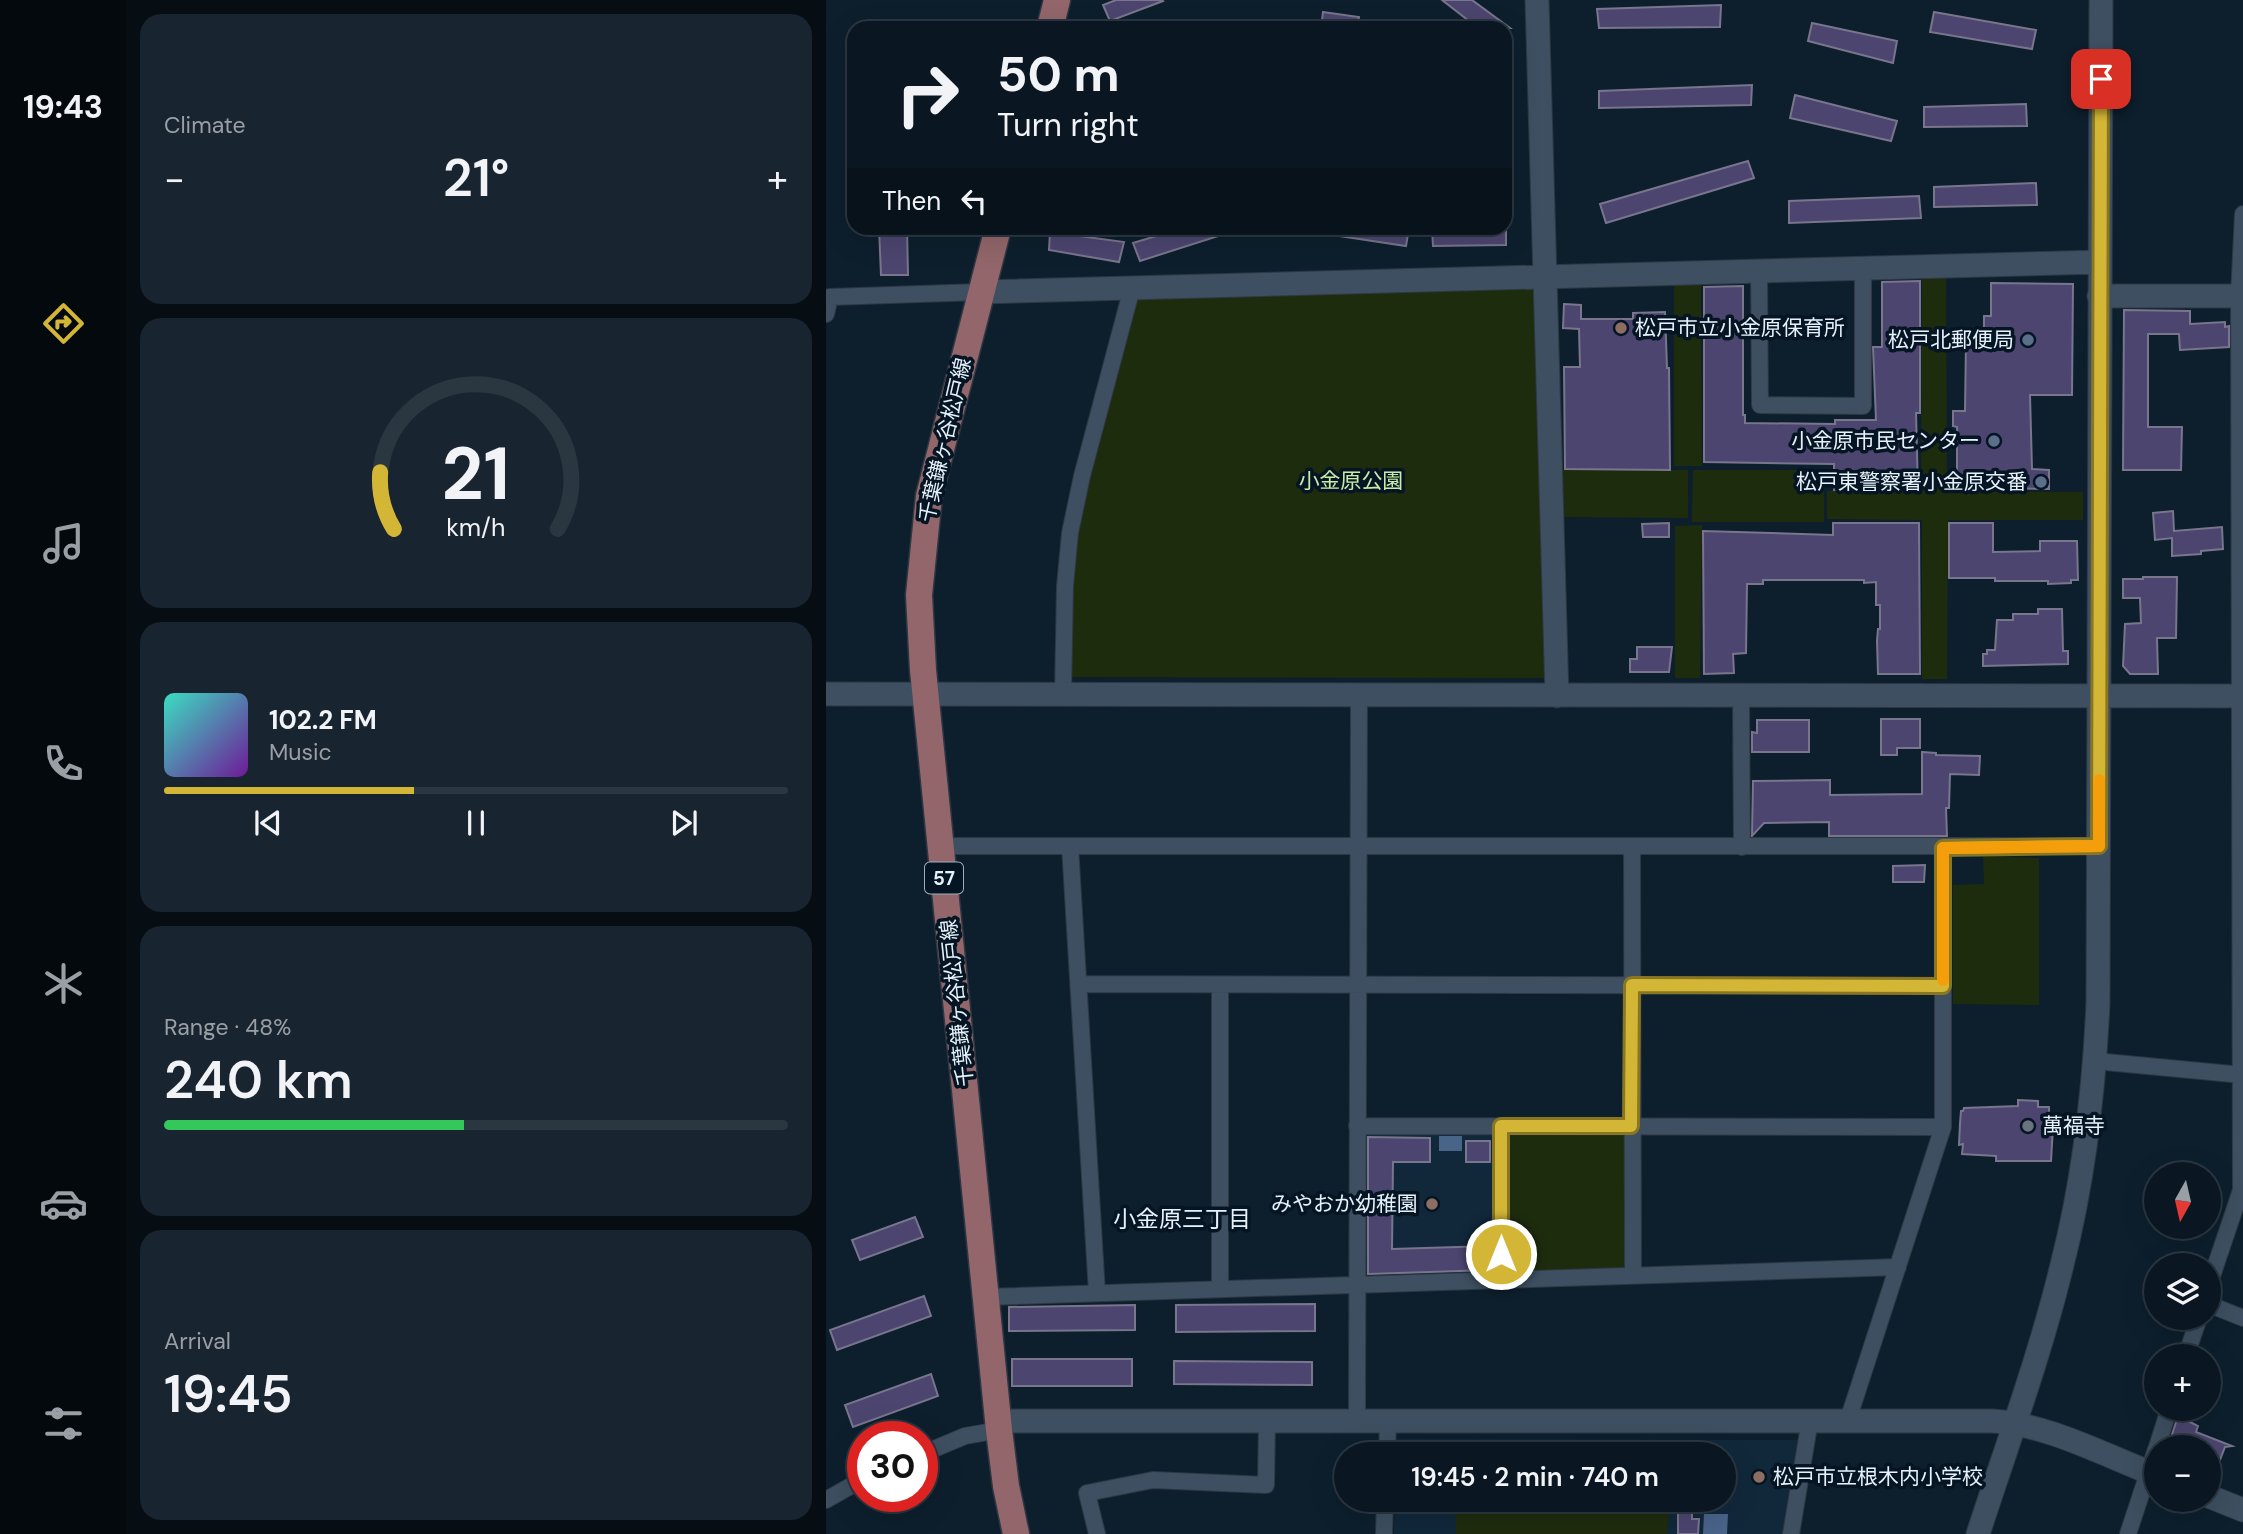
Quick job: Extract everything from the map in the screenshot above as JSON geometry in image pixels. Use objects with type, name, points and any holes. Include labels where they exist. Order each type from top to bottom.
[{"type":"main road","points":[[1052,21],[1057,0]]},
{"type":"main road","name":"千葉鎌ヶ谷松戸線","points":[[996,235],[929,496],[919,595],[925,694],[998,1425],[1016,1534]]},
{"type":"street","points":[[1537,0],[1556,696]]},
{"type":"street","points":[[1979,1534],[2046,1325],[2062,1266],[2086,1145],[2095,1061],[2099,846],[2101,0]]},
{"type":"street","points":[[2220,1253],[2242,1191],[2243,214]]},
{"type":"street","points":[[826,314],[830,297],[2099,262]]},
{"type":"street","points":[[1759,271],[1760,405],[1863,406],[1863,269]]},
{"type":"street","points":[[1063,694],[1065,586],[1070,533],[1082,476],[1132,288]]},
{"type":"street","points":[[2099,296],[2241,296]]},
{"type":"street","points":[[826,694],[2242,696]]},
{"type":"street","points":[[1357,1420],[1359,694]]},
{"type":"street","points":[[1741,696],[1742,847]]},
{"type":"street","points":[[941,845],[1943,848],[2099,846]]},
{"type":"street","points":[[1070,846],[1097,1293]]},
{"type":"street","points":[[1632,847],[1633,1275]]},
{"type":"street","points":[[1848,1420],[1943,1127],[1943,848]]},
{"type":"street","points":[[1079,984],[1943,986]]},
{"type":"street","points":[[1220,985],[1220,1289]]},
{"type":"street","points":[[2095,1061],[2241,1075]]},
{"type":"street","points":[[1357,1126],[1943,1127]]},
{"type":"street","points":[[1501,1126],[1501,1279]]},
{"type":"street","points":[[986,1297],[1898,1267]]},
{"type":"street","points":[[2221,1309],[2243,1318]]},
{"type":"street","points":[[938,1447],[998,1425],[1267,1420],[2014,1422],[2037,1428],[2144,1471]]},
{"type":"street","points":[[1097,1534],[1087,1493],[1153,1480],[1266,1485],[1267,1420]]},
{"type":"street","points":[[1387,1442],[1388,1420]]},
{"type":"street","points":[[1791,1534],[1810,1420]]},
{"type":"street","points":[[826,1500],[847,1488]]},
{"type":"street","points":[[2128,1534],[2144,1494]]},
{"type":"street","points":[[2221,1501],[2243,1510]]},
{"type":"street","points":[[1384,1534],[1385,1512]]},
{"type":"shaded area","name":"みやおか幼稚園","points":[[1370,1133],[1492,1134],[1498,1139],[1497,1268],[1492,1273],[1368,1277],[1366,1138]]},
{"type":"shaded area","points":[[1439,1136],[1462,1136],[1462,1151],[1439,1151]]},
{"type":"shaded area","name":"松戸市立根木内小学校","points":[[1396,1439],[1801,1440],[1784,1534],[1394,1534],[1395,1512],[1736,1512],[1736,1442],[1396,1442]]},
{"type":"shaded area","points":[[1704,1514],[1728,1514],[1727,1534],[1703,1534]]},
{"type":"green space","points":[[1946,275],[1947,491],[2083,492],[2083,520],[1948,520],[1947,679],[1922,679],[1922,520],[1827,519],[1827,491],[1921,491],[1922,276]]},
{"type":"green space","name":"小金原公園","points":[[1545,277],[1556,678],[1063,677],[1067,560],[1132,288]]},
{"type":"green space","points":[[1701,281],[1702,466],[1674,466],[1674,283]]},
{"type":"green space","points":[[1557,470],[1688,470],[1688,518],[1561,517]]},
{"type":"green space","points":[[1693,470],[1824,470],[1824,522],[1692,522]]},
{"type":"green space","points":[[1702,525],[1700,678],[1675,678],[1675,526]]},
{"type":"green space","points":[[1983,856],[2039,858],[2039,1005],[1953,1004],[1953,885],[1984,884]]},
{"type":"green space","points":[[1513,1134],[1621,1134],[1626,1139],[1626,1265],[1622,1269],[1511,1272],[1507,1268],[1508,1140]]},
{"type":"green space","points":[[1455,1512],[1669,1512],[1667,1534],[1456,1534]]},
{"type":"building","points":[[1116,0],[1163,1],[1110,21],[1103,5]]},
{"type":"building","points":[[1442,0],[1472,0],[1500,21],[1469,21]]},
{"type":"building","points":[[1721,5],[1720,27],[1599,28],[1597,9]]},
{"type":"building","points":[[1323,12],[1359,17],[1358,21],[1322,21]]},
{"type":"building","points":[[1934,12],[2036,30],[2032,49],[1930,32]]},
{"type":"building","points":[[1812,23],[1897,41],[1893,63],[1808,41]]},
{"type":"building","points":[[1752,85],[1751,105],[1599,108],[1599,91]]},
{"type":"building","points":[[1795,95],[1897,121],[1891,141],[1790,118]]},
{"type":"building","points":[[2026,104],[2027,126],[1924,127],[1924,107]]},
{"type":"building","points":[[1748,161],[1754,178],[1606,223],[1600,204]]},
{"type":"building","points":[[2036,183],[2037,205],[1934,207],[1934,187]]},
{"type":"building","points":[[1919,196],[1921,218],[1789,223],[1789,201]]},
{"type":"building","points":[[879,235],[907,235],[908,275],[881,275]]},
{"type":"building","points":[[1050,235],[1072,235],[1124,242],[1119,262],[1049,250]]},
{"type":"building","points":[[1160,235],[1221,235],[1140,261],[1133,243]]},
{"type":"building","points":[[1332,235],[1408,235],[1406,246]]},
{"type":"building","points":[[1432,235],[1506,235],[1506,245],[1433,246]]},
{"type":"building","points":[[1920,281],[1920,413],[1916,413],[1918,490],[1834,490],[1834,464],[1704,462],[1704,287],[1743,286],[1745,423],[1835,424],[1835,420],[1876,420],[1873,347],[1882,347],[1882,282]]},
{"type":"building","points":[[1991,283],[2073,284],[2072,395],[2030,395],[2032,469],[2049,470],[2049,489],[1957,487],[1957,427],[1953,426],[1953,411],[1965,411],[1966,341],[1984,342],[1984,316],[1991,316]]},
{"type":"building","points":[[1564,304],[1581,305],[1581,319],[1633,319],[1633,313],[1665,312],[1669,368],[1670,470],[1565,469],[1564,367],[1580,367],[1579,329],[1563,328]]},
{"type":"building","points":[[2124,310],[2190,311],[2190,324],[2225,322],[2225,327],[2229,326],[2229,347],[2180,350],[2179,334],[2148,334],[2148,427],[2182,427],[2181,470],[2123,470]]},
{"type":"building","points":[[2173,511],[2174,531],[2222,527],[2223,549],[2172,556],[2172,538],[2155,540],[2153,513]]},
{"type":"building","points":[[1669,523],[1669,537],[1643,537],[1642,524]]},
{"type":"building","points":[[1833,523],[1919,523],[1920,674],[1878,674],[1880,605],[1876,605],[1876,582],[1763,580],[1763,584],[1747,584],[1746,653],[1733,654],[1734,673],[1704,674],[1703,531],[1833,535]]},
{"type":"building","points":[[1949,523],[1993,523],[1993,552],[2040,551],[2040,541],[2077,541],[2078,580],[2048,584],[2048,581],[1949,578]]},
{"type":"building","points":[[2177,577],[2176,638],[2157,638],[2158,674],[2130,674],[2123,666],[2125,624],[2141,623],[2140,598],[2123,598],[2123,579]]},
{"type":"building","points":[[2038,609],[2062,609],[2063,651],[2068,651],[2068,664],[1983,666],[1983,654],[1987,654],[1987,650],[1995,650],[1997,620],[2013,620],[2013,614],[2038,614]]},
{"type":"building","points":[[1637,647],[1672,647],[1669,672],[1630,672],[1630,659],[1637,659]]},
{"type":"building","points":[[1881,719],[1920,719],[1920,748],[1897,748],[1897,755],[1881,755]]},
{"type":"building","points":[[1757,720],[1809,720],[1809,752],[1752,752],[1752,732],[1757,733]]},
{"type":"building","points":[[1922,752],[1980,756],[1979,775],[1950,774],[1949,808],[1946,808],[1947,836],[1829,836],[1829,822],[1764,823],[1752,836],[1753,781],[1830,780],[1830,795],[1922,794]]},
{"type":"building","points":[[1925,865],[1924,882],[1893,882],[1893,866]]},
{"type":"building","points":[[2018,1100],[2038,1101],[2038,1107],[2049,1107],[2049,1126],[2053,1126],[2051,1161],[1996,1161],[1996,1156],[1962,1154],[1963,1144],[1959,1145],[1961,1111],[1964,1108],[2018,1106]]},
{"type":"building","points":[[1368,1137],[1430,1138],[1430,1162],[1393,1162],[1392,1249],[1490,1246],[1490,1270],[1368,1274]]},
{"type":"building","points":[[1466,1141],[1490,1141],[1490,1162],[1466,1162]]},
{"type":"building","points":[[915,1217],[923,1237],[860,1260],[852,1240]]},
{"type":"building","points":[[924,1296],[931,1316],[837,1350],[830,1330]]},
{"type":"building","points":[[1315,1304],[1315,1331],[1176,1332],[1176,1305]]},
{"type":"building","points":[[1135,1305],[1135,1330],[1009,1331],[1009,1307]]},
{"type":"building","points":[[1012,1359],[1132,1359],[1132,1386],[1012,1386]]},
{"type":"building","points":[[1174,1361],[1312,1362],[1312,1385],[1174,1384]]},
{"type":"building","points":[[931,1374],[938,1396],[869,1421],[851,1421],[845,1405]]},
{"type":"building","points":[[2176,1421],[2188,1421],[2198,1426],[2196,1432],[2204,1435],[2172,1435]]},
{"type":"building","points":[[2221,1442],[2232,1446],[2225,1447],[2221,1457]]},
{"type":"building","points":[[1678,1512],[1692,1512],[1692,1519],[1699,1519],[1698,1534],[1678,1534]]},
{"type":"slow traffic","points":[[1943,980],[1943,848],[2099,846],[2099,780]]},
{"type":"place","name":"松戸市立小金原保育所","points":[[1621,328]]},
{"type":"place","name":"松戸北郵便局","points":[[2028,340]]},
{"type":"place","name":"小金原市民センター","points":[[1994,441]]},
{"type":"place","name":"松戸東警察署小金原交番","points":[[2041,482]]},
{"type":"place","name":"萬福寺","points":[[2028,1126]]},
{"type":"place","name":"みやおか幼稚園","points":[[1432,1204]]},
{"type":"place","name":"松戸市立根木内小学校","points":[[1759,1477]]},
{"type":"district","name":"小金原三丁目","points":[[1182,1219]]},
{"type":"route","points":[[1501,1254],[1501,1126],[1631,1126],[1632,985],[1943,986],[1943,848],[2099,846],[2101,79]]}]
